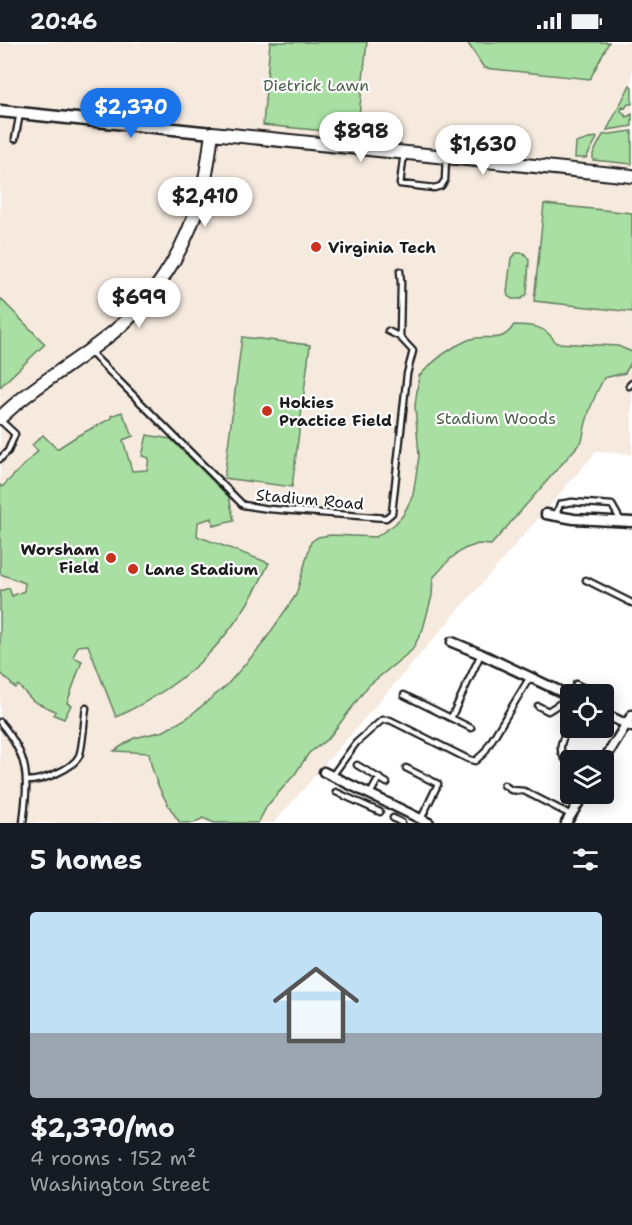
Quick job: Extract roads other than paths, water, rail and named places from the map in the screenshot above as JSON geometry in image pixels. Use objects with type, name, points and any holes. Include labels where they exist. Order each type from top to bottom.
[{"type":"main road","points":[[0,419],[30,392],[89,351],[135,312],[163,279],[188,233],[201,196],[212,133],[632,176]]},
{"type":"street","points":[[0,111],[212,133]]},
{"type":"street","points":[[546,514],[555,517],[632,522]]},
{"type":"street","points":[[452,642],[560,691]]},
{"type":"street","points":[[611,750],[629,725],[632,715]]},
{"type":"street","points":[[614,718],[629,725]]},
{"type":"street","points":[[328,774],[418,820]]},
{"type":"street","points":[[569,819],[578,804]]},
{"type":"lane","points":[[15,139],[20,113]]},
{"type":"lane","points":[[404,153],[400,184],[434,188],[444,183],[446,157]]},
{"type":"lane","points":[[388,331],[400,337],[400,271]]},
{"type":"lane","name":"Stadium Road","points":[[89,351],[243,505],[386,518],[392,513],[407,374],[413,351],[400,337]]},
{"type":"lane","points":[[0,419],[15,434],[8,451],[0,459]]},
{"type":"lane","points":[[555,517],[560,504],[572,502],[612,505],[622,522]]},
{"type":"lane","points":[[586,580],[632,603]]},
{"type":"lane","points":[[451,718],[481,654]]},
{"type":"lane","points":[[328,774],[356,743],[382,720],[390,720],[475,761],[484,753],[530,677]]},
{"type":"lane","points":[[404,695],[471,728]]},
{"type":"lane","points":[[538,706],[548,711],[560,703]]},
{"type":"lane","points":[[27,781],[46,778],[70,765],[79,756],[86,708]]},
{"type":"lane","points":[[0,722],[18,746],[22,756],[27,781],[23,823]]},
{"type":"lane","points":[[357,765],[387,783]]},
{"type":"lane","points":[[406,768],[438,784],[418,820]]},
{"type":"lane","points":[[370,794],[379,778]]},
{"type":"lane","points":[[504,785],[511,790],[524,791],[569,819]]},
{"type":"lane","points":[[355,800],[360,789]]},
{"type":"lane","points":[[336,792],[380,812]]},
{"type":"lane","points":[[393,818],[402,823]]},
{"type":"place","name":"Virginia Tech","points":[[316,247]]},
{"type":"place","name":"Hokies Practice Field","points":[[267,411]]},
{"type":"place","name":"Worsham Field","points":[[111,558]]},
{"type":"place","name":"Lane Stadium","points":[[133,569]]},
{"type":"park label","name":"Dietrick Lawn","points":[[316,85]]},
{"type":"park label","name":"Stadium Woods","points":[[496,418]]}]
